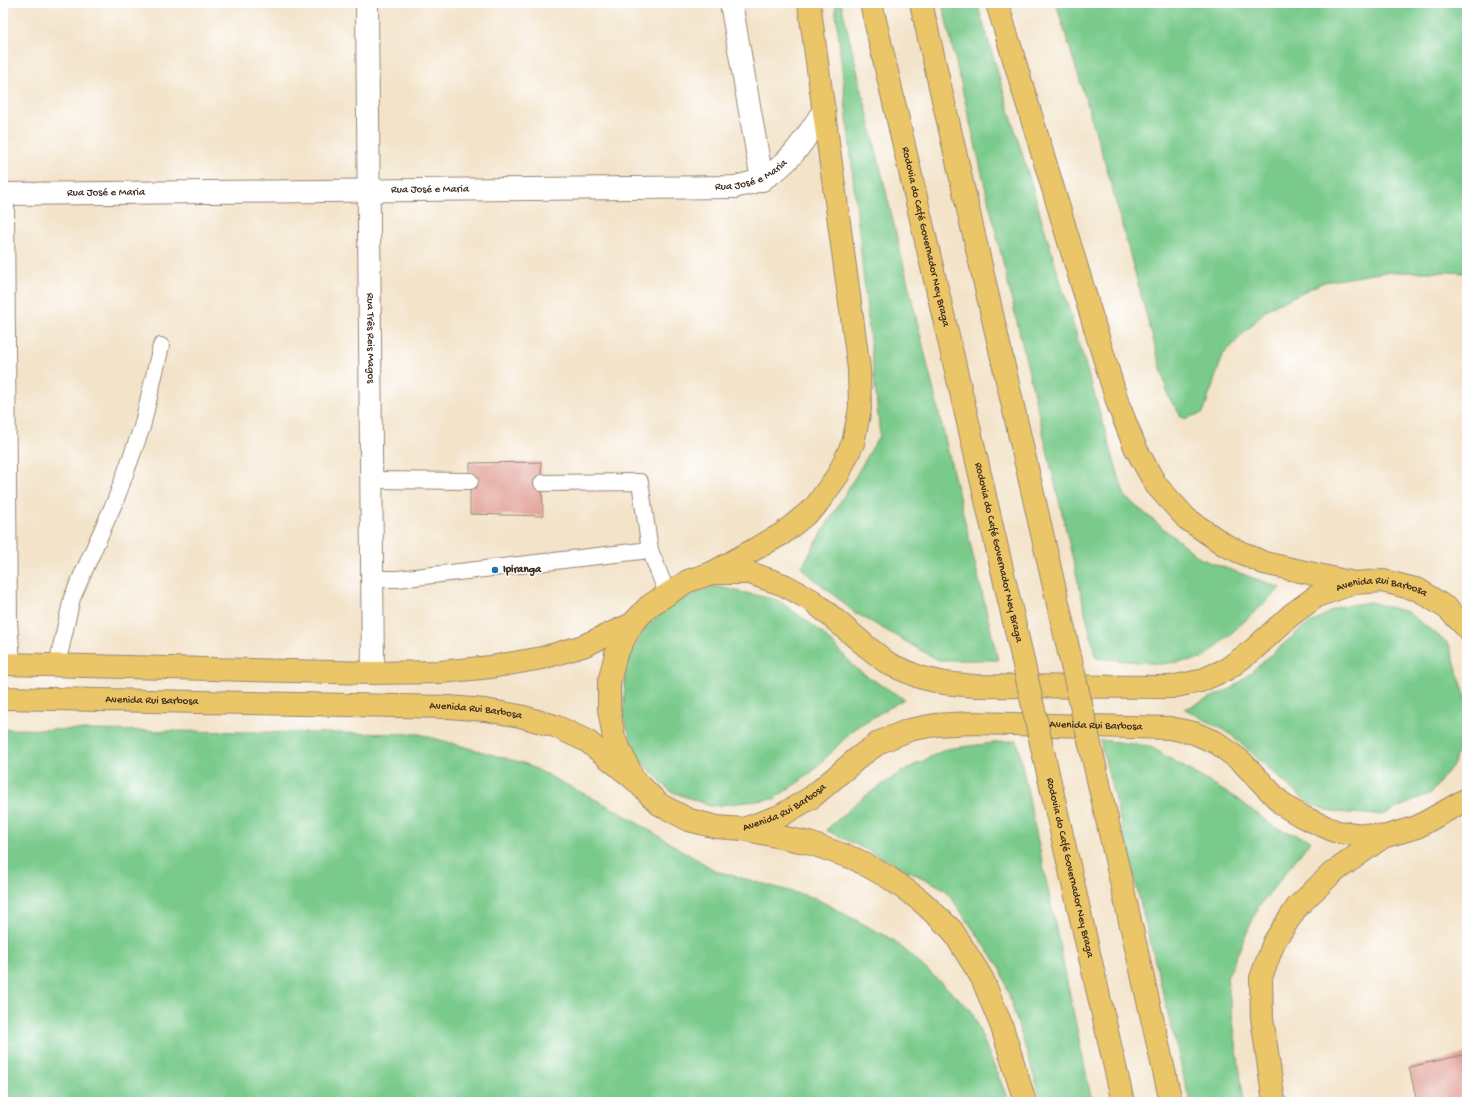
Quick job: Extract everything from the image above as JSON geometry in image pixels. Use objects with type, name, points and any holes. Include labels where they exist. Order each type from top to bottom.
[{"type":"main road","points":[[712,573],[782,534],[815,507],[838,476],[853,443],[860,409],[859,369],[808,3]]},
{"type":"main road","name":"Rodovia do Café Governador Ney Braga","points":[[871,3],[1022,656],[1123,1102]]},
{"type":"main road","points":[[921,3],[1070,652],[1171,1102]]},
{"type":"main road","points":[[997,3],[1118,404],[1135,447],[1156,485],[1187,519],[1225,545],[1264,563],[1354,583]]},
{"type":"main road","name":"Avenida Rui Barbosa","points":[[6,664],[373,673],[441,672],[491,667],[542,658],[583,646],[632,624],[649,606],[688,580],[712,573],[750,574],[784,585],[813,601],[889,664],[919,677],[944,683],[974,686],[1171,687],[1200,681],[1227,669],[1253,650],[1291,615],[1317,596],[1354,583],[1383,581],[1419,590],[1448,609],[1467,628]]},
{"type":"main road","points":[[632,624],[616,654],[608,682],[609,709],[614,738],[634,779]]},
{"type":"main road","name":"Avenida Rui Barbosa","points":[[3,698],[449,707],[485,710],[520,716],[555,726],[587,741],[634,779],[659,804],[689,820],[717,827],[743,829],[780,816],[812,797],[859,757],[880,742],[909,730],[936,725],[972,723],[1170,728],[1194,733],[1217,743],[1242,762],[1283,805],[1303,817],[1337,832],[1383,837],[1417,827],[1466,799]]},
{"type":"main road","points":[[743,829],[809,843],[855,859],[888,877],[920,900],[952,930],[982,978],[1002,1027],[1025,1102]]},
{"type":"main road","points":[[1274,1102],[1262,1018],[1261,978],[1274,942],[1297,907],[1331,874],[1383,837]]},
{"type":"street","name":"Rua Três Reis Magos","points":[[367,3],[373,673]]},
{"type":"street","points":[[731,3],[762,180]]},
{"type":"street","name":"Rua José e Maria","points":[[3,194],[735,187],[762,180],[785,163],[804,140],[824,110]]},
{"type":"street","points":[[3,206],[6,664]]},
{"type":"lane","points":[[57,665],[72,598],[116,499],[142,427],[161,346]]},
{"type":"lane","points":[[372,480],[470,481]]},
{"type":"lane","points":[[542,483],[640,482],[650,550],[667,593]]},
{"type":"lane","points":[[372,579],[398,579],[650,550]]},
{"type":"green space","points":[[835,3],[841,3],[998,660],[938,660],[854,612],[801,568],[880,435]]},
{"type":"green space","points":[[942,3],[977,3],[1125,497],[1201,559],[1281,588],[1203,659],[1161,664],[1096,658]]},
{"type":"green space","points":[[1056,3],[1467,3],[1467,273],[1385,272],[1324,282],[1267,309],[1223,355],[1203,413],[1183,419],[1169,398],[1106,166]]},
{"type":"green space","points":[[714,586],[778,600],[818,629],[859,671],[904,699],[855,728],[810,774],[774,799],[711,806],[670,791],[637,757],[623,716],[626,664],[647,625],[677,601]]},
{"type":"green space","points":[[1370,602],[1407,612],[1449,644],[1464,692],[1467,712],[1454,764],[1431,793],[1382,815],[1333,812],[1308,803],[1229,733],[1185,709],[1234,687],[1301,629],[1338,607]]},
{"type":"green space","points":[[3,729],[419,734],[526,764],[616,810],[716,871],[815,898],[895,941],[971,1010],[1009,1102],[3,1102]]},
{"type":"green space","points":[[1017,740],[1092,1102],[1042,1102],[1001,969],[945,889],[826,830],[861,799],[901,772],[946,749]]},
{"type":"green space","points":[[1100,740],[1149,746],[1239,800],[1274,827],[1311,840],[1258,908],[1227,977],[1244,1102],[1190,1102]]},
{"type":"building","points":[[541,462],[543,516],[470,514],[470,463]]},
{"type":"building","points":[[1467,1054],[1467,1102],[1417,1102],[1409,1067]]},
{"type":"place","name":"Ipiranga","points":[[495,570]]}]
